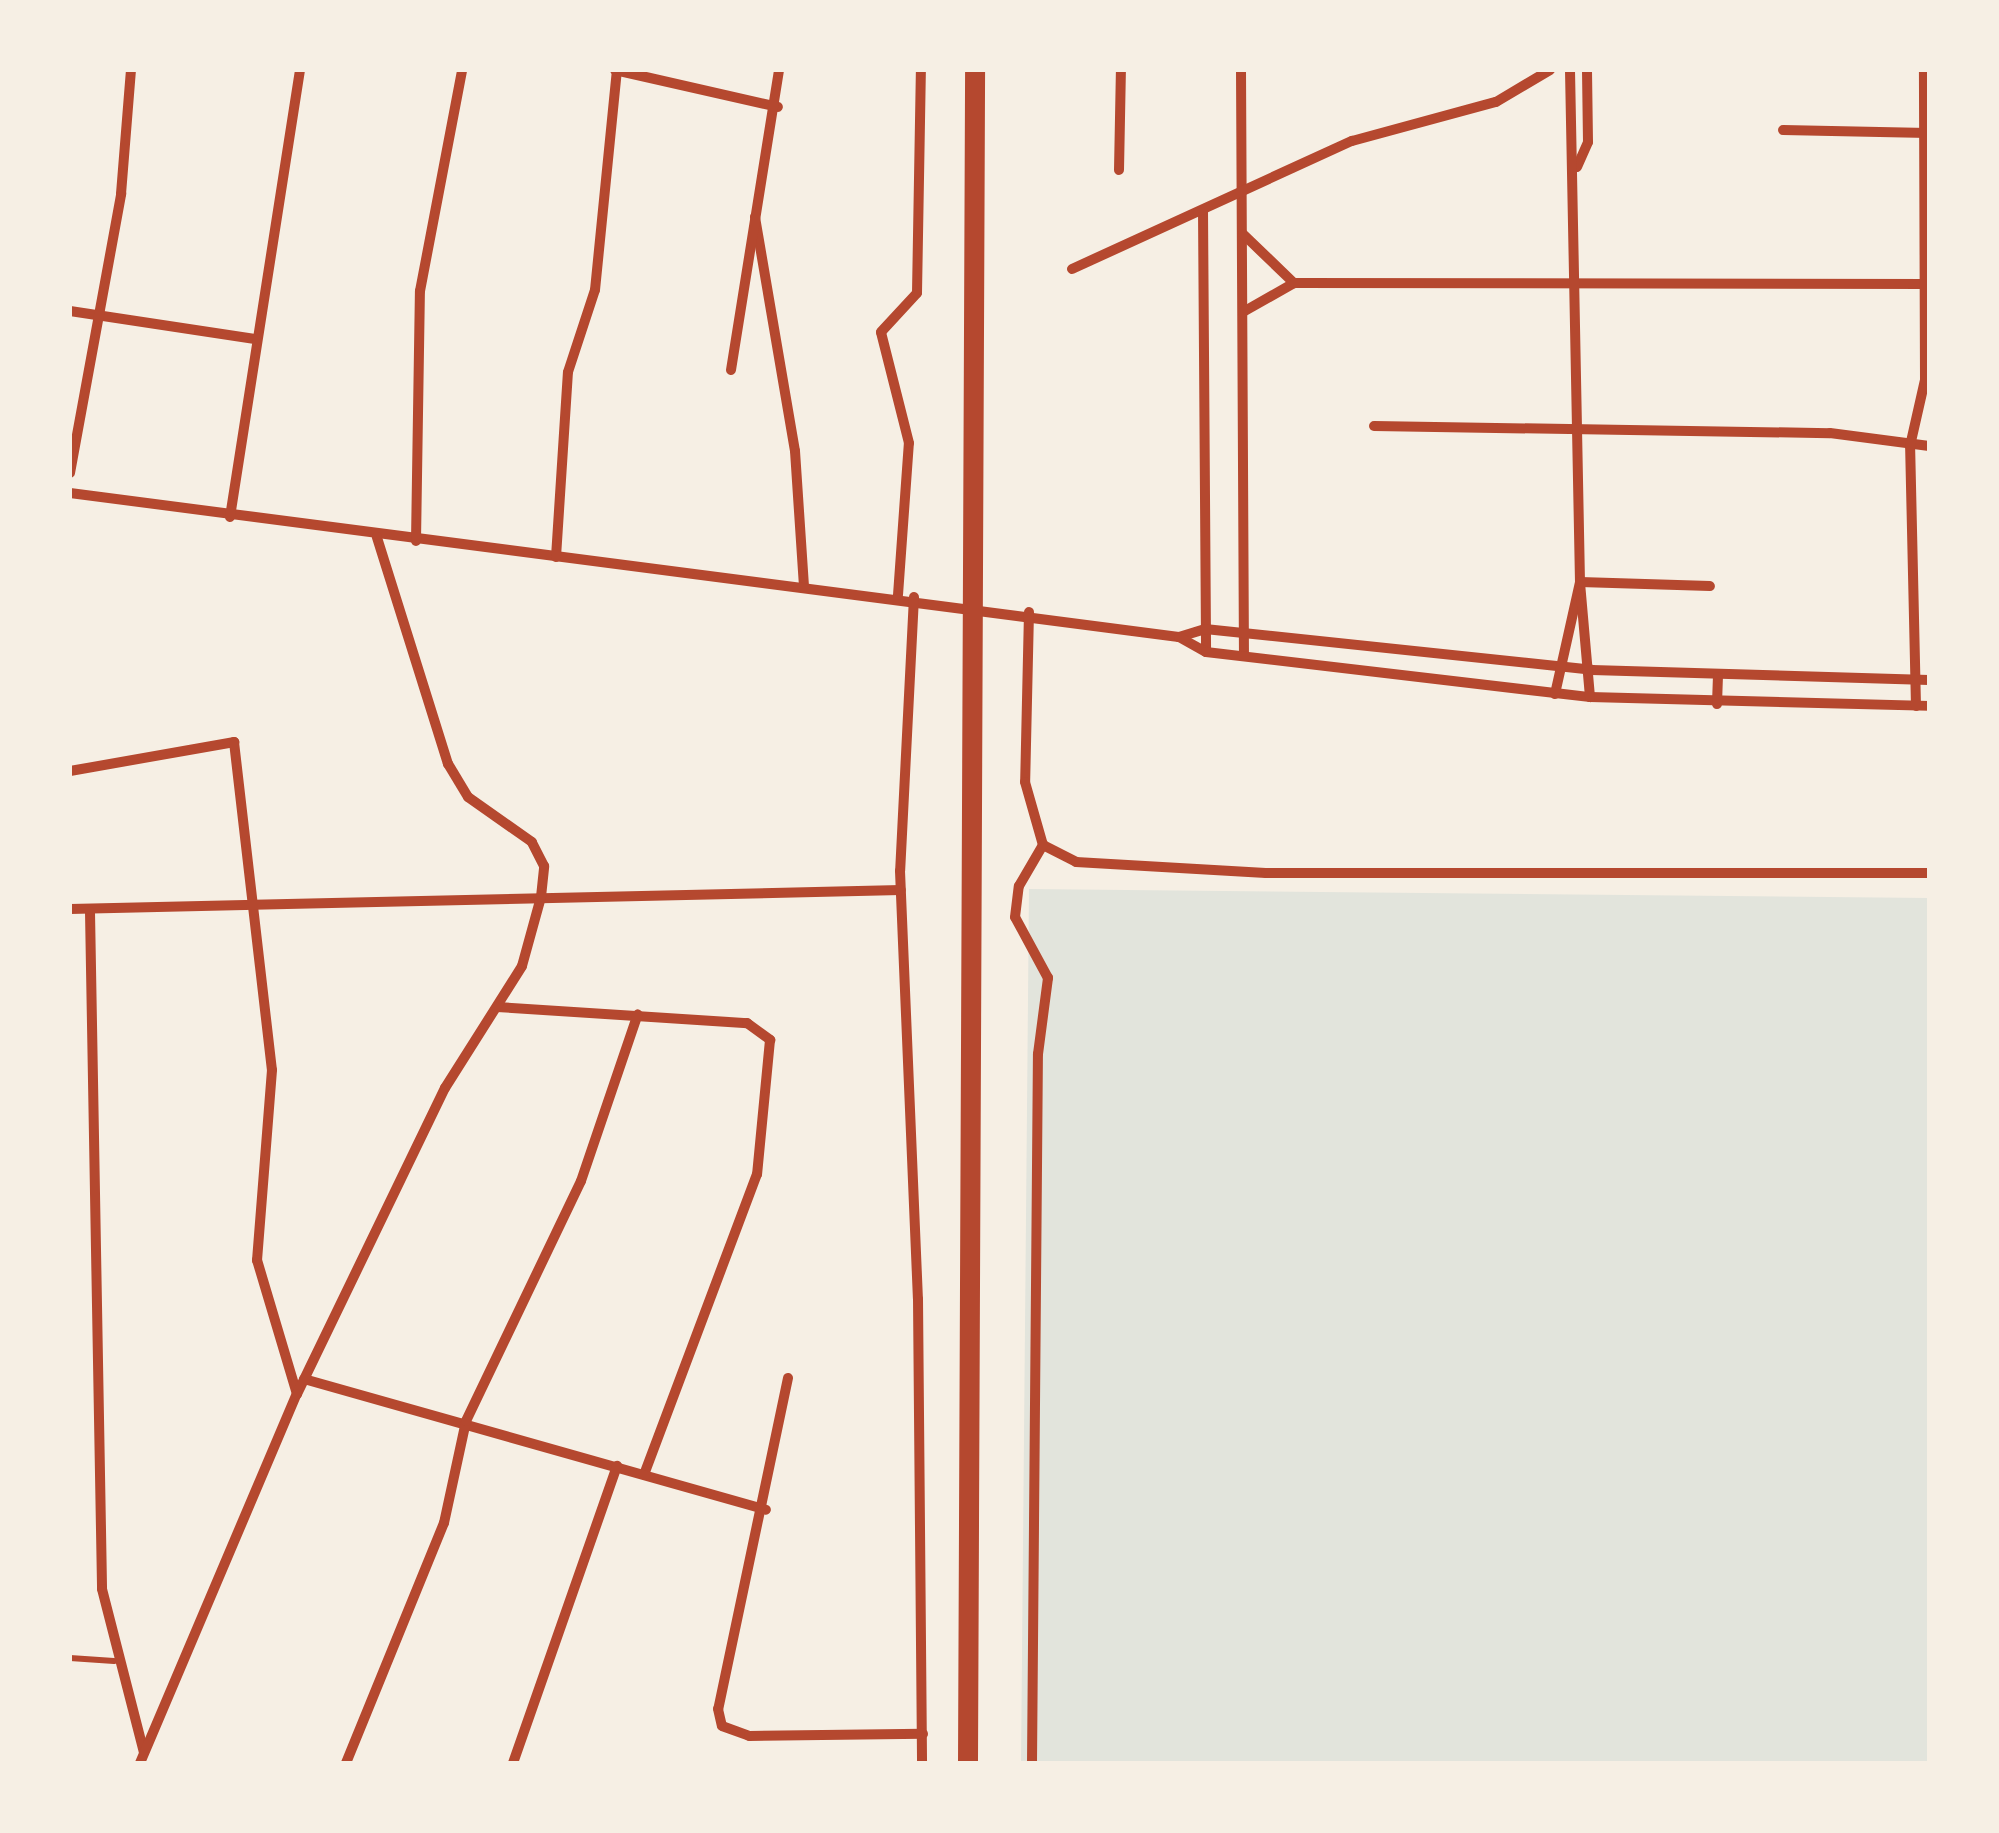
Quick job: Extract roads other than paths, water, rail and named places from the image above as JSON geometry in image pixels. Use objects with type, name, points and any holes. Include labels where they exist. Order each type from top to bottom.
[{"type":"highway","points":[[968,1763],[976,70]]},
{"type":"street","points":[[70,474],[101,316],[131,70]]},
{"type":"street","points":[[230,517],[300,70]]},
{"type":"street","points":[[416,541],[420,291],[462,70]]},
{"type":"street","points":[[556,557],[568,372],[595,290],[616,70],[778,107]]},
{"type":"street","points":[[731,370],[755,216],[778,107],[779,70]]},
{"type":"street","points":[[898,596],[909,444],[881,332],[917,293],[921,70]]},
{"type":"street","points":[[1119,170],[1121,70]]},
{"type":"street","points":[[1241,70],[1244,656]]},
{"type":"street","points":[[1072,269],[1352,141],[1496,102],[1550,70]]},
{"type":"street","points":[[1570,70],[1577,168],[1570,428],[1580,582],[1592,670],[1590,697]]},
{"type":"street","points":[[1577,168],[1588,142],[1587,70]]},
{"type":"street","points":[[1916,706],[1910,446],[1925,380],[1924,70]]},
{"type":"street","points":[[1783,130],[1926,133]]},
{"type":"street","points":[[1203,210],[1206,652]]},
{"type":"street","points":[[755,216],[795,451],[804,585]]},
{"type":"street","points":[[1242,234],[1294,283]]},
{"type":"street","points":[[1243,312],[1294,283],[1925,284]]},
{"type":"street","points":[[70,311],[255,339]]},
{"type":"street","points":[[1925,380],[1929,396]]},
{"type":"street","points":[[1374,426],[1830,433],[1929,446]]},
{"type":"street","points":[[70,492],[377,537],[1029,612],[1179,637],[1206,652],[1556,694],[1717,704],[1929,706]]},
{"type":"street","points":[[142,1758],[296,1394],[444,1088],[522,966],[541,898],[544,866],[532,842],[468,797],[448,764],[377,537]]},
{"type":"street","points":[[1580,582],[1710,586]]},
{"type":"street","points":[[1556,694],[1558,667],[1580,582]]},
{"type":"street","points":[[914,597],[901,890],[922,1763]]},
{"type":"street","points":[[1029,612],[1026,782],[1043,846],[1019,886],[1016,917],[1048,978],[1038,1054],[1032,1763]]},
{"type":"street","points":[[1179,637],[1205,630],[1245,633],[1592,670],[1718,677],[1929,680]]},
{"type":"street","points":[[1717,704],[1718,677]]},
{"type":"street","points":[[70,771],[234,742],[256,903],[273,1130],[257,1260],[296,1394]]},
{"type":"street","points":[[1043,846],[1076,862],[1167,871],[1929,873]]},
{"type":"street","points":[[70,909],[90,912],[256,903],[901,890]]},
{"type":"street","points":[[90,912],[94,1353],[102,1589],[114,1662],[142,1758]]},
{"type":"street","points":[[497,1007],[746,1024],[770,1040],[758,1174],[644,1474]]},
{"type":"street","points":[[346,1763],[444,1523],[466,1421],[580,1181],[638,1014]]},
{"type":"street","points":[[304,1378],[466,1421],[766,1510]]},
{"type":"street","points":[[788,1378],[766,1510],[718,1709],[722,1726],[749,1736],[922,1734]]},
{"type":"street","points":[[513,1763],[617,1466]]},
{"type":"lane","points":[[70,1658],[114,1662]]}]
